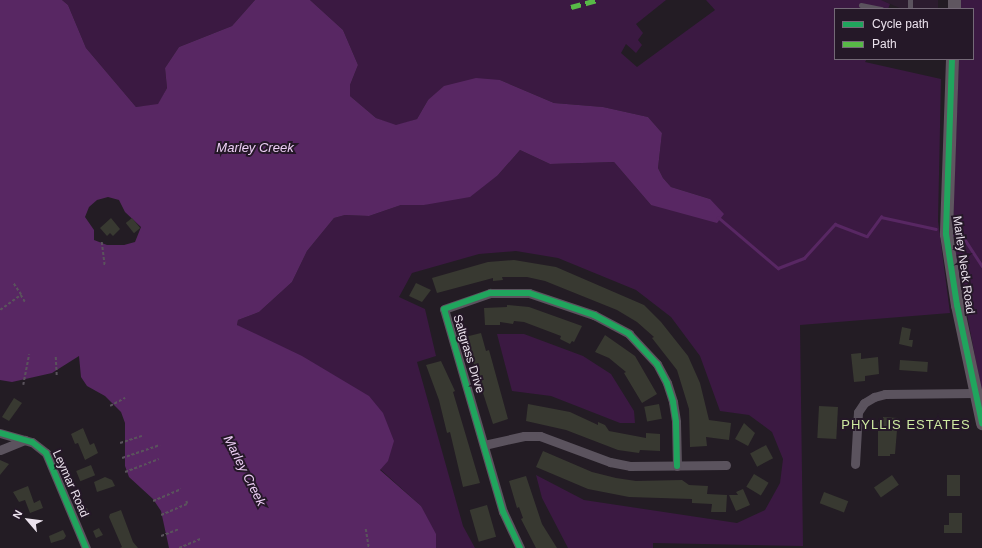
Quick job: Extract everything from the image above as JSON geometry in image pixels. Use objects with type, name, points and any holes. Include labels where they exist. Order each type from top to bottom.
[{"type":"street","name":"Marley Neck Road","points":[[952,60],[946,234],[975,393],[982,423]]},
{"type":"street","name":"Saltgrass Drive","points":[[520,548],[506,519],[444,309],[490,293],[529,292],[548,297],[612,324],[629,334],[645,349],[664,376],[673,402],[677,466]]},
{"type":"street","points":[[855,464],[858,412],[864,403],[874,397],[885,394],[975,393]]},
{"type":"street","name":"Leymar Road","points":[[0,432],[25,440],[40,447],[46,453],[86,548]]},
{"type":"street","points":[[484,445],[524,436],[540,436],[610,462],[630,466],[726,466]]},
{"type":"street","points":[[0,450],[25,440]]},
{"type":"lane","points":[[861,4],[878,8]]},
{"type":"path","points":[[102,242],[104,266]]},
{"type":"path","points":[[13,282],[25,302]]},
{"type":"path","points":[[0,310],[21,295]]},
{"type":"path","points":[[23,385],[29,355]]},
{"type":"path","points":[[56,357],[57,376]]},
{"type":"path","points":[[110,406],[125,398]]},
{"type":"path","points":[[120,443],[142,436]]},
{"type":"path","points":[[122,458],[160,445]]},
{"type":"path","points":[[125,472],[159,459]]},
{"type":"path","points":[[153,501],[181,489]]},
{"type":"path","points":[[161,515],[187,504],[186,500]]},
{"type":"path","points":[[161,536],[178,529]]},
{"type":"path","points":[[366,529],[369,548]]},
{"type":"path","points":[[179,548],[200,539]]},
{"type":"shaded area","points":[[62,0],[255,0],[232,26],[179,47],[165,68],[167,88],[158,105],[136,107],[86,48],[68,5]]},
{"type":"shaded area","points":[[310,0],[666,0],[636,24],[643,33],[638,40],[642,45],[636,53],[626,44],[621,53],[637,67],[715,10],[706,0],[881,0],[890,4],[888,8],[834,8],[834,60],[866,60],[865,62],[941,79],[938,221],[950,313],[800,325],[803,546],[653,543],[653,548],[568,548],[542,498],[536,475],[584,500],[737,523],[765,510],[780,483],[783,459],[772,432],[749,415],[720,411],[700,356],[671,317],[636,290],[558,258],[516,251],[479,254],[412,273],[399,297],[425,309],[436,356],[417,362],[463,526],[475,548],[436,548],[421,506],[380,469],[237,325],[238,320],[259,312],[292,282],[307,251],[334,218],[345,215],[369,216],[401,205],[424,205],[498,175],[520,150],[550,164],[614,162],[651,205],[710,199],[671,187],[663,178],[658,168],[662,133],[648,117],[603,107],[554,103],[500,80],[428,100],[417,119],[396,126],[376,118],[350,96],[350,85],[358,65],[343,30]]},
{"type":"shaded area","points":[[881,0],[938,0],[938,8],[900,8]]},
{"type":"shaded area","points":[[961,0],[982,0],[982,393],[956,257],[953,217],[959,60],[974,60],[974,8],[961,8]]},
{"type":"shaded area","points":[[497,334],[524,334],[583,356],[611,374],[634,411],[635,423],[620,423],[551,396],[512,391]]},
{"type":"water","name":"Marley Creek","points":[[0,0],[62,0],[68,5],[86,48],[136,107],[158,104],[167,88],[165,68],[179,47],[232,26],[255,0],[310,0],[343,30],[358,65],[350,85],[350,96],[376,118],[396,125],[417,119],[428,100],[444,86],[476,78],[500,80],[554,103],[603,107],[648,117],[662,133],[658,168],[663,178],[671,187],[710,199],[724,214],[717,223],[651,205],[614,162],[550,164],[520,150],[498,175],[470,197],[424,205],[401,205],[369,216],[345,215],[334,218],[307,251],[292,282],[259,312],[238,320],[237,325],[302,356],[369,396],[383,413],[394,441],[388,461],[380,470],[421,506],[436,534],[436,548],[169,548],[161,511],[153,499],[129,477],[125,466],[125,423],[121,412],[105,396],[87,386],[81,377],[79,356],[52,373],[12,382],[0,380]],"holes":[[[108,197],[119,200],[125,212],[141,227],[135,242],[124,245],[107,245],[94,240],[94,230],[85,217],[89,207],[97,200]]]},
{"type":"building","points":[[111,218],[120,229],[113,236],[110,233],[107,236],[100,228]]},
{"type":"building","points":[[132,218],[140,228],[134,233],[126,223]]},
{"type":"building","points":[[514,260],[556,267],[644,305],[661,322],[688,356],[700,383],[709,420],[731,423],[729,440],[706,437],[707,446],[690,447],[689,409],[677,370],[652,338],[654,337],[637,322],[617,310],[545,281],[527,277],[502,277],[503,280],[493,281],[493,278],[437,293],[432,278],[488,262]]},
{"type":"building","points":[[416,283],[431,290],[422,302],[409,296]]},
{"type":"building","points":[[507,305],[529,307],[582,326],[574,342],[572,341],[570,344],[560,339],[561,336],[524,322],[514,321],[513,324],[500,322],[500,325],[485,325],[484,308],[507,307]]},
{"type":"building","points":[[902,327],[911,329],[909,340],[913,340],[912,347],[899,344]]},
{"type":"building","points":[[481,333],[486,351],[489,350],[508,419],[493,424],[465,337]]},
{"type":"building","points":[[605,335],[635,356],[657,394],[642,403],[624,373],[626,372],[609,358],[595,352]]},
{"type":"building","points":[[861,353],[861,359],[878,357],[879,374],[865,376],[865,381],[854,382],[851,354]]},
{"type":"building","points":[[900,360],[928,362],[927,372],[899,370]]},
{"type":"building","points":[[441,361],[455,391],[453,392],[480,483],[463,487],[450,432],[447,433],[439,400],[426,365]]},
{"type":"building","points":[[14,398],[22,403],[9,421],[2,417]]},
{"type":"building","points":[[528,404],[570,412],[598,425],[598,422],[605,425],[609,431],[646,438],[646,433],[660,434],[660,451],[640,450],[639,453],[618,450],[566,430],[526,421]]},
{"type":"building","points":[[659,404],[662,419],[647,422],[644,407]]},
{"type":"building","points":[[819,406],[838,407],[836,439],[817,438]]},
{"type":"building","points":[[883,417],[898,418],[895,454],[890,454],[890,456],[878,456],[878,422],[883,422]]},
{"type":"building","points":[[744,423],[755,433],[748,446],[735,439]]},
{"type":"building","points":[[83,428],[90,445],[94,443],[98,453],[85,460],[78,443],[75,444],[71,434]]},
{"type":"building","points":[[766,445],[773,458],[757,467],[750,453]]},
{"type":"building","points":[[543,451],[592,472],[616,478],[636,481],[682,480],[689,485],[708,486],[707,494],[727,495],[726,512],[711,512],[712,504],[692,503],[692,499],[629,497],[588,489],[536,467]]},
{"type":"building","points":[[0,460],[9,464],[0,475]]},
{"type":"building","points":[[91,465],[95,475],[80,481],[76,471]]},
{"type":"building","points":[[754,474],[769,483],[761,496],[746,487]]},
{"type":"building","points":[[892,475],[899,485],[881,497],[874,488]]},
{"type":"building","points":[[947,475],[960,475],[960,496],[947,496]]},
{"type":"building","points":[[526,476],[542,524],[557,548],[536,548],[521,519],[523,518],[519,507],[517,508],[509,481]]},
{"type":"building","points":[[105,477],[112,480],[115,486],[97,492],[94,482]]},
{"type":"building","points":[[28,486],[34,503],[40,500],[43,508],[30,513],[25,500],[19,502],[13,492]]},
{"type":"building","points":[[743,489],[750,505],[736,511],[729,495],[738,495],[736,492]]},
{"type":"building","points":[[824,492],[848,501],[844,513],[820,503]]},
{"type":"building","points":[[487,505],[496,537],[479,542],[470,510]]},
{"type":"building","points":[[87,508],[90,516],[81,519],[78,512]]},
{"type":"building","points":[[121,510],[133,542],[138,548],[120,548],[122,547],[109,517],[110,514]]},
{"type":"building","points":[[949,513],[962,513],[962,533],[944,533],[944,525],[949,525]]},
{"type":"building","points":[[99,528],[103,535],[96,538],[93,531]]},
{"type":"building","points":[[63,530],[66,536],[64,539],[51,543],[49,536]]},
{"type":"waterway","points":[[718,217],[778,268],[804,258],[835,224],[867,236],[881,217],[936,229]]},
{"type":"waterway","points":[[954,235],[964,238],[982,266]]},
{"type":"marked path","points":[[571,7],[597,0]]},
{"type":"cycle path","points":[[952,60],[946,234],[957,305],[982,423]]},
{"type":"cycle path","points":[[520,548],[503,512],[444,309],[490,293],[529,293],[594,315],[629,334],[657,364],[667,383],[673,402],[676,422],[677,466]]},
{"type":"cycle path","points":[[0,433],[32,442],[46,453],[86,548]]},
{"type":"district","name":"PHYLLIS ESTATES","points":[[906,425]]}]
